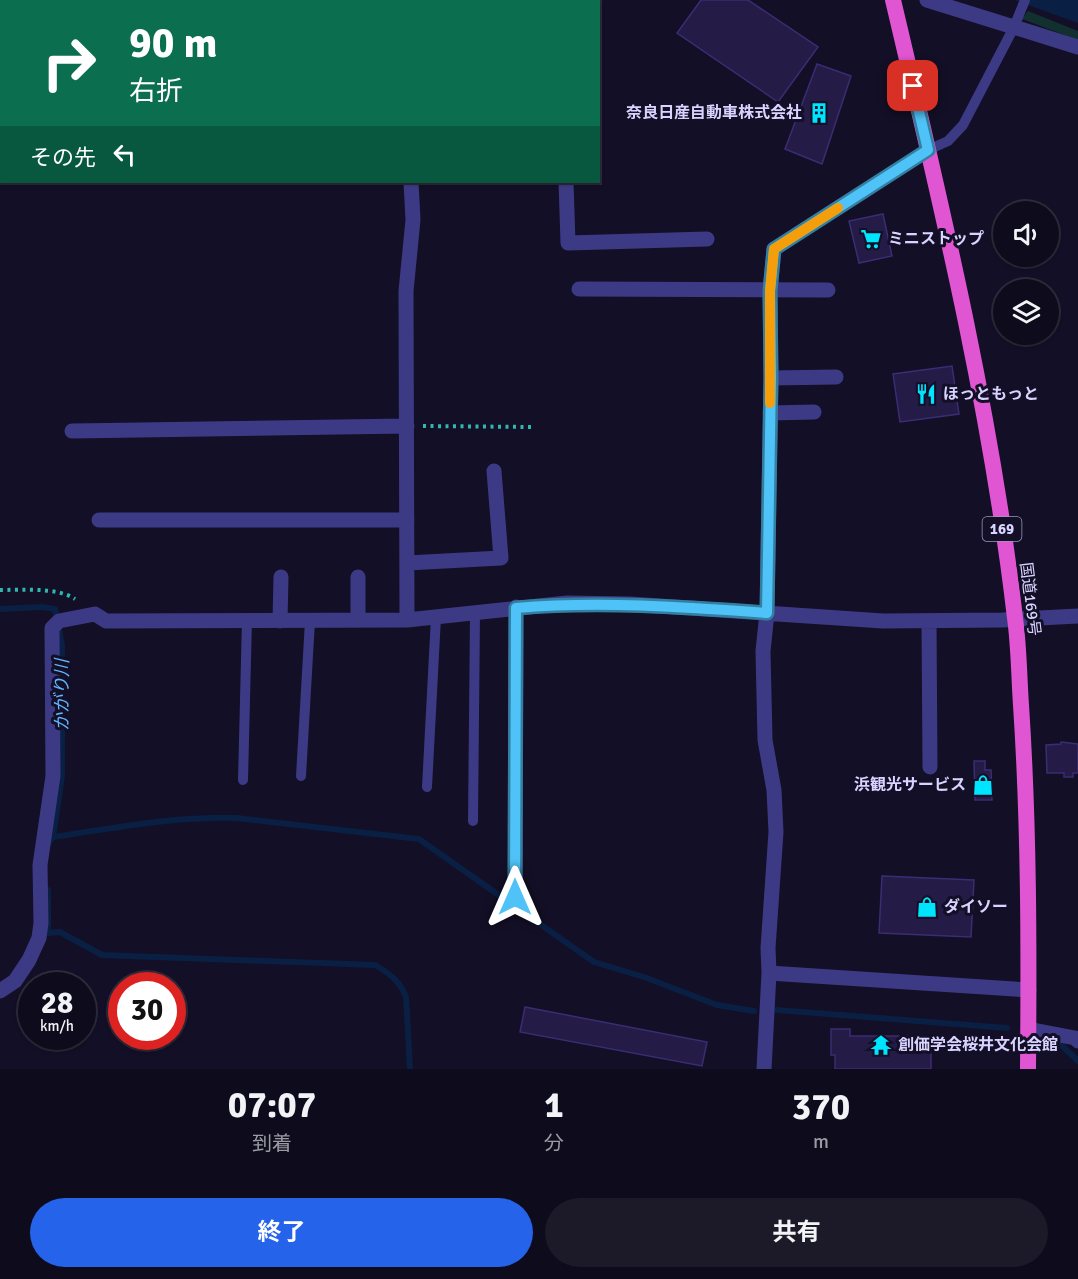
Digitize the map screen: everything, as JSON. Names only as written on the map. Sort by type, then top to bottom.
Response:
[{"type":"highway","name":"国道169号","points":[[892,0],[928,150],[988,429],[1016,620],[1026,780],[1028,1069]]},
{"type":"street","points":[[927,0],[1078,47]]},
{"type":"street","points":[[407,620],[406,291],[413,220],[411,183]]},
{"type":"street","points":[[566,183],[568,243],[707,239]]},
{"type":"street","points":[[764,1069],[769,973],[768,948],[776,832],[774,790],[765,740],[763,651],[767,613],[771,378],[770,291],[774,249]]},
{"type":"street","points":[[579,289],[828,290]]},
{"type":"street","points":[[771,378],[836,377]]},
{"type":"street","points":[[770,413],[814,412]]},
{"type":"street","points":[[72,431],[407,426]]},
{"type":"street","points":[[407,563],[501,558],[494,471]]},
{"type":"street","points":[[99,520],[407,520]]},
{"type":"street","points":[[280,621],[281,577]]},
{"type":"street","points":[[358,577],[358,620]]},
{"type":"street","points":[[0,991],[15,981],[29,960],[39,938],[40,865],[54,776],[52,628],[59,621],[95,614],[106,621],[407,620],[567,603],[630,604],[883,621],[1016,620],[1078,616]]},
{"type":"street","points":[[515,897],[516,608]]},
{"type":"street","points":[[929,621],[930,767]]},
{"type":"street","points":[[769,973],[1029,990]]},
{"type":"street","points":[[1028,1029],[1075,1038],[1078,1041]]},
{"type":"lane","points":[[774,249],[928,150],[948,141],[963,124],[1014,27],[1024,1]]},
{"type":"lane","points":[[473,821],[476,613]]},
{"type":"lane","points":[[427,787],[436,617]]},
{"type":"lane","points":[[243,780],[247,620]]},
{"type":"lane","points":[[301,776],[310,621]]},
{"type":"path","points":[[407,426],[532,428]]},
{"type":"path","points":[[0,590],[66,593],[97,615]]},
{"type":"green space","points":[[1028,11],[1078,31],[1078,40],[1022,19]]},
{"type":"water","points":[[1014,0],[1078,0],[1078,23]]},
{"type":"building","points":[[701,0],[748,0],[818,47],[778,102],[677,33]]},
{"type":"building","name":"奈良日産自動車株式会社","points":[[817,64],[851,76],[822,164],[785,149]]},
{"type":"building","name":"ミニストップ","points":[[883,214],[892,256],[859,263],[849,221]]},
{"type":"building","name":"ほっともっと","points":[[952,366],[959,414],[900,422],[893,374]]},
{"type":"building","points":[[1061,742],[1078,744],[1078,773],[1073,773],[1073,777],[1064,777],[1064,773],[1047,773],[1046,745],[1061,744]]},
{"type":"building","name":"浜観光サービス","points":[[974,761],[985,761],[985,770],[991,770],[992,800],[975,800]]},
{"type":"building","name":"ダイソー","points":[[882,876],[974,880],[971,937],[879,933]]},
{"type":"building","points":[[525,1007],[707,1042],[702,1066],[520,1032]]},
{"type":"building","name":"創価学会桜井文化会館","points":[[831,1029],[850,1029],[850,1036],[931,1036],[931,1069],[835,1069],[835,1055],[831,1055]]},
{"type":"waterway","name":"かがり川","points":[[0,609],[42,607],[55,609],[62,645],[62,776],[53,837],[48,844]]},
{"type":"waterway","points":[[53,837],[145,823],[237,818],[419,839],[594,962],[644,977],[717,1005],[754,1011]]},
{"type":"waterway","points":[[48,890],[48,933],[60,932],[102,955],[375,965],[394,978],[406,997],[410,1069]]},
{"type":"waterway","points":[[777,1010],[1007,1028]]},
{"type":"waterway","points":[[1056,1040],[1078,1061]]},
{"type":"slow traffic","points":[[770,403],[770,291],[774,249],[838,208]]},
{"type":"place","name":"奈良日産自動車株式会社","points":[[819,113]]},
{"type":"place","name":"ミニストップ","points":[[871,239]]},
{"type":"place","name":"ほっともっと","points":[[926,394]]},
{"type":"place","name":"浜観光サービス","points":[[983,785]]},
{"type":"place","name":"ダイソー","points":[[927,907]]},
{"type":"place","name":"創価学会桜井文化会館","points":[[881,1045]]},
{"type":"route","points":[[515,897],[516,608],[567,603],[630,604],[767,613],[771,378],[770,291],[774,249],[928,150],[913,86]]}]
